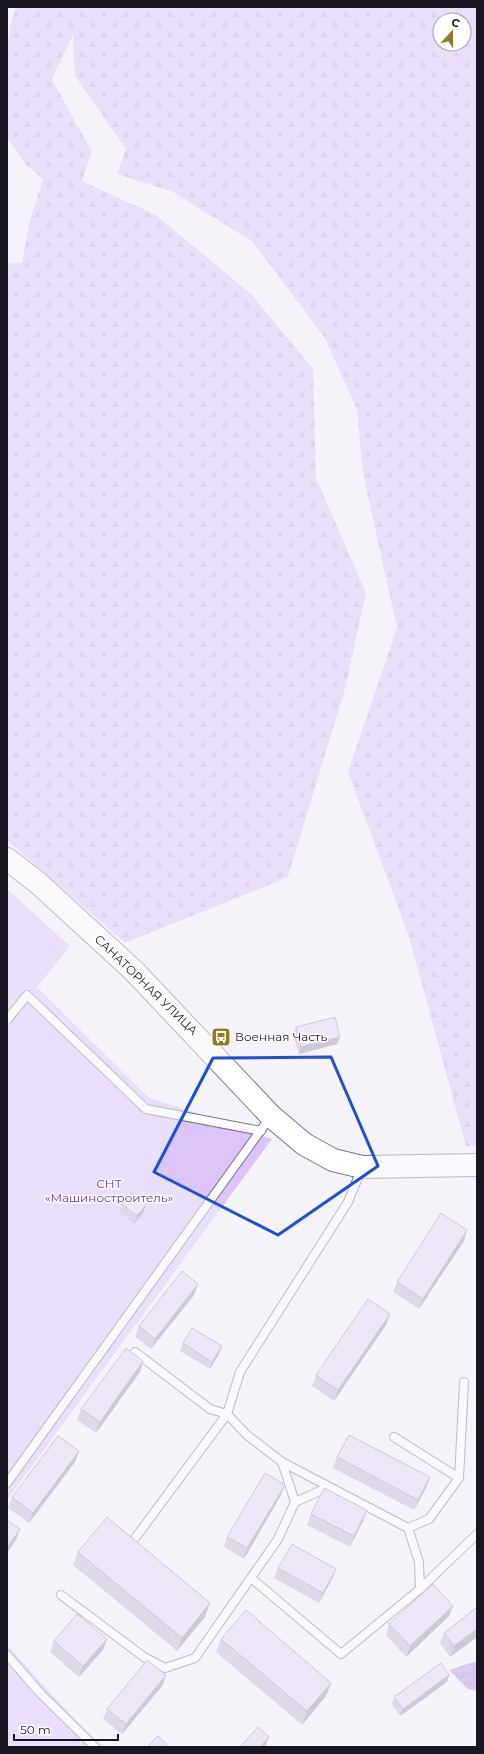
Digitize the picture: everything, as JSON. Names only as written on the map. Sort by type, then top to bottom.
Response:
[{"type":"street","name":"САНАТОРНАЯ УЛИЦА","points":[[7,859],[37,882],[134,971],[266,1123],[288,1132],[319,1154],[348,1165],[362,1167],[477,1164]]},
{"type":"lane","points":[[7,1020],[28,995],[146,1109],[266,1123],[7,1483]]},
{"type":"lane","points":[[136,1537],[227,1414],[240,1372],[348,1202],[362,1167]]},
{"type":"lane","points":[[135,1352],[210,1409],[227,1414],[247,1435],[282,1462],[408,1528],[419,1562],[420,1589]]},
{"type":"lane","points":[[408,1528],[429,1519],[459,1478],[464,1382]]},
{"type":"lane","points":[[394,1437],[459,1478]]},
{"type":"lane","points":[[282,1462],[295,1502]]},
{"type":"lane","points":[[61,1595],[144,1657],[165,1668],[195,1658],[278,1539],[295,1502],[329,1487]]},
{"type":"lane","points":[[251,1578],[341,1654],[420,1589],[477,1534]]},
{"type":"lane","points":[[7,1655],[41,1694],[94,1747]]},
{"type":"highlighted area","points":[[331,1057],[378,1166],[278,1235],[154,1172],[213,1058]]},
{"type":"green space","points":[[16,7],[477,7],[477,1146],[466,1146],[409,937],[348,772],[397,628],[363,473],[357,410],[325,338],[253,242],[173,192],[117,174],[126,149],[75,76],[73,35],[52,79],[92,152],[82,181],[156,215],[252,295],[313,369],[316,478],[366,593],[345,689],[288,877],[125,943],[7,840],[7,264],[22,262],[30,220],[43,179],[26,165],[7,137],[7,49],[11,22]]},
{"type":"green space","name":"СНТ «Машиностроитель»","points":[[7,889],[70,946],[37,987],[148,1097],[272,1139],[7,1500]]},
{"type":"green space","points":[[7,1645],[80,1725],[104,1747],[7,1747]]},
{"type":"water","points":[[477,1661],[477,1691],[468,1689],[449,1670]]},
{"type":"building","points":[[335,1017],[340,1037],[301,1047],[296,1027]]},
{"type":"building","points":[[131,1193],[146,1205],[137,1216],[122,1204]]},
{"type":"building","points":[[441,1213],[467,1230],[423,1299],[397,1282]]},
{"type":"building","points":[[182,1271],[198,1284],[155,1339],[139,1326]]},
{"type":"building","points":[[368,1299],[390,1314],[338,1390],[316,1375]]},
{"type":"building","points":[[192,1328],[222,1346],[212,1362],[183,1343]]},
{"type":"building","points":[[126,1348],[143,1361],[100,1422],[81,1409]]},
{"type":"building","points":[[349,1435],[430,1477],[418,1500],[337,1457]]},
{"type":"building","points":[[58,1436],[79,1451],[33,1513],[12,1497]]},
{"type":"building","points":[[265,1473],[285,1485],[247,1548],[227,1537]]},
{"type":"building","points":[[324,1488],[367,1510],[354,1536],[311,1514]]},
{"type":"building","points":[[107,1517],[210,1603],[182,1638],[78,1552]]},
{"type":"building","points":[[7,1520],[20,1529],[7,1548]]},
{"type":"building","points":[[292,1544],[336,1569],[323,1593],[278,1568]]},
{"type":"building","points":[[433,1584],[453,1606],[410,1646],[389,1624]]},
{"type":"building","points":[[477,1607],[477,1629],[454,1646],[444,1633]]},
{"type":"building","points":[[246,1610],[331,1683],[307,1711],[221,1639]]},
{"type":"building","points":[[77,1614],[107,1639],[83,1666],[54,1641]]},
{"type":"building","points":[[147,1660],[166,1675],[126,1724],[107,1709]]},
{"type":"building","points":[[441,1663],[449,1675],[403,1709],[394,1697]]},
{"type":"building","points":[[258,1727],[269,1737],[260,1747],[240,1747]]},
{"type":"building","points":[[158,1736],[170,1747],[147,1747]]},
{"type":"place","name":"Военная Часть","points":[[221,1037]]}]
